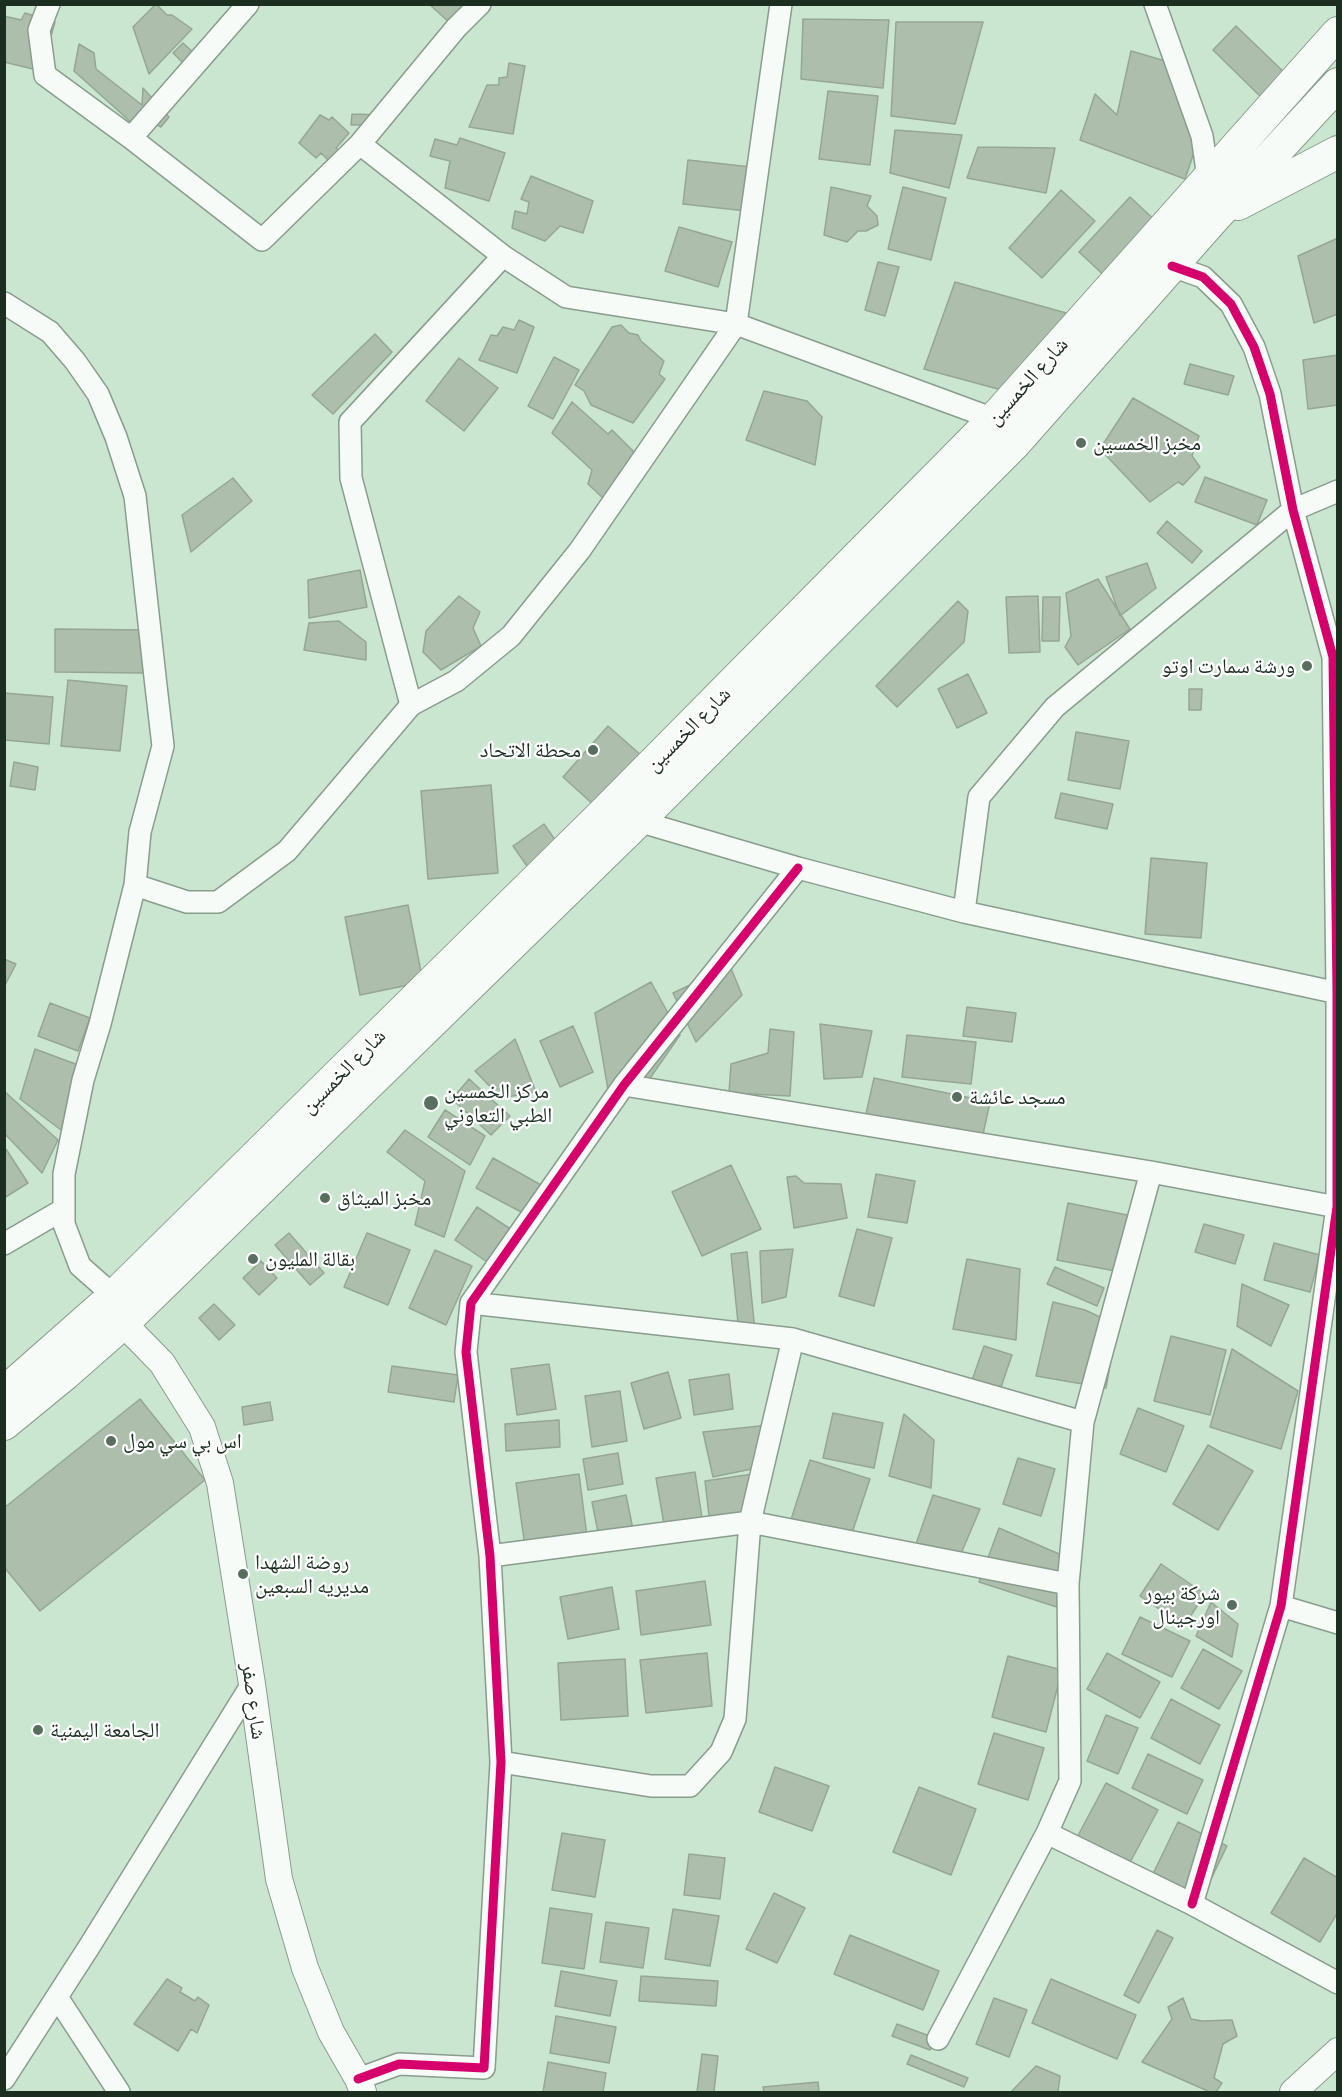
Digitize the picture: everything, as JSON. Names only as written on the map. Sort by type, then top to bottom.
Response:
[{"type":"main road","name":"شارع الخمسين","points":[[4,1393],[119,1310],[638,821],[693,744],[994,419],[1208,178],[1324,54]]},
{"type":"main road","name":"شارع الخمسين","points":[[4,1424],[65,1374],[119,1310],[693,744],[1015,443],[1214,218],[1338,84]]},
{"type":"main road","points":[[1214,218],[1338,152]]},
{"type":"street","points":[[49,4],[39,30],[45,75],[262,240],[360,144],[456,28],[480,4]]},
{"type":"street","points":[[130,138],[248,4]]},
{"type":"street","points":[[135,885],[187,902],[218,902],[287,851],[411,705],[456,681],[511,636],[580,550],[736,324],[782,4]]},
{"type":"street","points":[[1155,4],[1202,136],[1208,178]]},
{"type":"street","points":[[1324,54],[1338,84]]},
{"type":"street","points":[[360,144],[503,256],[566,297],[736,324],[994,419]]},
{"type":"street","points":[[411,705],[351,478],[350,422],[503,256]]},
{"type":"street","points":[[1172,266],[1203,277],[1231,304],[1254,347],[1269,394],[1293,510],[1335,656],[1337,1207],[1281,1606],[1192,1904]]},
{"type":"street","points":[[4,303],[50,332],[75,361],[98,394],[116,437],[135,496],[163,746],[140,832],[135,885],[100,1024],[83,1080],[64,1174],[64,1224],[80,1266],[119,1310]]},
{"type":"street","points":[[964,912],[979,797],[1055,706],[1293,510],[1338,491]]},
{"type":"street","points":[[638,821],[798,868],[964,912],[1337,993]]},
{"type":"street","points":[[360,2086],[399,2064],[484,2068],[501,1762],[490,1556],[466,1352],[471,1303],[624,1085],[798,868]]},
{"type":"street","points":[[624,1085],[1151,1172],[1337,1207]]},
{"type":"street","points":[[938,2039],[1047,1833],[1070,1781],[1068,1584],[1083,1422],[1151,1172]]},
{"type":"street","points":[[4,1244],[64,1209]]},
{"type":"street","points":[[471,1303],[793,1339],[1083,1422]]},
{"type":"street","name":"شارع صفر","points":[[119,1310],[162,1364],[202,1426],[220,1484],[252,1684],[279,1879],[305,1968],[331,2032],[360,2086]]},
{"type":"street","points":[[501,1762],[651,1786],[690,1786],[722,1752],[735,1719],[750,1522],[793,1339]]},
{"type":"street","points":[[490,1556],[750,1522],[1068,1584]]},
{"type":"street","points":[[1281,1606],[1338,1623]]},
{"type":"street","points":[[4,2079],[252,1684]]},
{"type":"street","points":[[1047,1833],[1192,1904],[1338,1983]]},
{"type":"street","points":[[57,1997],[119,2092]]},
{"type":"street","points":[[1293,2092],[1338,2051]]},
{"type":"building","points":[[156,4],[167,15],[172,15],[192,29],[149,74],[133,27]]},
{"type":"building","points":[[429,4],[488,4],[462,34]]},
{"type":"building","points":[[25,13],[55,22],[41,71],[4,62],[4,16],[21,20]]},
{"type":"building","points":[[803,19],[889,20],[883,88],[801,79]]},
{"type":"building","points":[[896,22],[983,22],[955,124],[891,116]]},
{"type":"building","points":[[1236,26],[1289,77],[1265,101],[1213,50]]},
{"type":"building","points":[[183,43],[196,55],[185,65],[173,53]]},
{"type":"building","points":[[79,44],[94,53],[96,69],[142,105],[143,88],[169,117],[161,127],[156,124],[143,133],[74,71]]},
{"type":"building","points":[[1131,51],[1169,62],[1198,141],[1185,179],[1080,140],[1095,94],[1117,115]]},
{"type":"building","points":[[509,63],[525,66],[513,134],[469,127],[487,85],[499,85],[499,78],[507,77]]},
{"type":"building","points":[[828,91],[878,96],[870,165],[819,159]]},
{"type":"building","points":[[352,114],[383,115],[380,125],[351,125]]},
{"type":"building","points":[[320,115],[329,120],[332,117],[349,133],[336,148],[341,152],[332,164],[321,153],[316,158],[299,143]]},
{"type":"building","points":[[895,130],[962,135],[949,188],[890,173]]},
{"type":"building","points":[[460,138],[505,153],[489,201],[445,188],[450,161],[430,156],[435,139],[457,145]]},
{"type":"building","points":[[978,147],[1055,148],[1046,193],[967,178]]},
{"type":"building","points":[[688,160],[751,167],[746,211],[683,204]]},
{"type":"building","points":[[531,176],[593,201],[583,233],[560,226],[545,241],[512,228],[515,211],[527,214],[529,202],[521,199]]},
{"type":"building","points":[[831,187],[871,196],[867,206],[877,216],[878,225],[866,231],[858,231],[847,242],[824,235]]},
{"type":"building","points":[[903,187],[946,198],[931,260],[888,249]]},
{"type":"building","points":[[1061,190],[1095,221],[1042,278],[1009,248]]},
{"type":"building","points":[[1130,197],[1161,226],[1110,281],[1079,252]]},
{"type":"building","points":[[679,227],[732,242],[718,287],[665,271]]},
{"type":"building","points":[[1338,238],[1338,314],[1314,323],[1298,256]]},
{"type":"building","points":[[878,262],[899,267],[885,316],[865,310]]},
{"type":"building","points":[[955,282],[1077,316],[1009,392],[924,369]]},
{"type":"building","points":[[519,320],[534,327],[517,373],[479,360],[491,335],[497,336],[503,327],[514,330]]},
{"type":"building","points":[[621,325],[629,333],[638,335],[641,341],[664,361],[659,374],[665,379],[633,423],[591,405],[584,391],[575,385],[612,327]]},
{"type":"building","points":[[375,334],[392,352],[333,414],[312,395]]},
{"type":"building","points":[[1338,355],[1338,405],[1308,409],[1303,360]]},
{"type":"building","points":[[554,357],[579,370],[553,419],[528,406]]},
{"type":"building","points":[[459,358],[498,388],[464,431],[426,401]]},
{"type":"building","points":[[1190,364],[1234,376],[1228,395],[1184,384]]},
{"type":"building","points":[[764,391],[807,401],[822,417],[815,465],[746,440]]},
{"type":"building","points":[[1133,398],[1199,436],[1192,456],[1200,467],[1183,485],[1178,482],[1150,502],[1100,449]]},
{"type":"building","points":[[572,402],[608,434],[612,430],[634,452],[604,499],[588,484],[592,470],[552,433]]},
{"type":"building","points":[[1205,477],[1267,500],[1257,525],[1195,502]]},
{"type":"building","points":[[233,478],[252,501],[191,552],[182,515]]},
{"type":"building","points":[[1167,521],[1202,551],[1192,563],[1157,533]]},
{"type":"building","points":[[1147,563],[1156,588],[1120,616],[1106,577]]},
{"type":"building","points":[[360,570],[367,607],[309,618],[308,580]]},
{"type":"building","points":[[1098,579],[1130,629],[1078,665],[1065,647],[1071,636],[1066,593]]},
{"type":"building","points":[[459,596],[480,612],[473,628],[481,646],[441,670],[423,652],[426,631]]},
{"type":"building","points":[[1038,596],[1040,652],[1009,653],[1006,597]]},
{"type":"building","points":[[1043,597],[1060,597],[1059,641],[1042,641]]},
{"type":"building","points":[[958,601],[968,611],[964,642],[897,707],[876,686]]},
{"type":"building","points":[[339,621],[366,642],[366,660],[304,650],[309,623]]},
{"type":"building","points":[[55,629],[145,630],[144,673],[55,672]]},
{"type":"building","points":[[968,674],[987,713],[957,728],[938,689]]},
{"type":"building","points":[[68,680],[127,686],[120,751],[61,746]]},
{"type":"building","points":[[1189,689],[1202,689],[1201,710],[1189,710]]},
{"type":"building","points":[[4,693],[53,697],[49,744],[4,740]]},
{"type":"building","points":[[608,726],[642,756],[596,807],[563,777]]},
{"type":"building","points":[[1076,732],[1129,741],[1120,789],[1068,780]]},
{"type":"building","points":[[14,762],[38,767],[35,790],[10,786]]},
{"type":"building","points":[[491,785],[498,873],[428,879],[421,791]]},
{"type":"building","points":[[1061,793],[1113,804],[1107,829],[1055,818]]},
{"type":"building","points":[[544,824],[567,857],[536,879],[513,846]]},
{"type":"building","points":[[1151,858],[1207,863],[1201,938],[1145,934]]},
{"type":"building","points":[[408,905],[423,982],[360,995],[345,917]]},
{"type":"building","points":[[4,959],[16,964],[4,987]]},
{"type":"building","points":[[730,966],[742,995],[696,1042],[673,993]]},
{"type":"building","points":[[651,982],[680,1035],[639,1094],[608,1090],[595,1013]]},
{"type":"building","points":[[50,1003],[90,1018],[78,1051],[38,1036]]},
{"type":"building","points":[[967,1007],[1016,1013],[1012,1042],[963,1036]]},
{"type":"building","points":[[820,1024],[872,1031],[862,1077],[824,1079]]},
{"type":"building","points":[[573,1026],[593,1072],[560,1087],[540,1041]]},
{"type":"building","points":[[770,1029],[794,1032],[790,1096],[729,1093],[731,1064],[768,1053]]},
{"type":"building","points":[[907,1035],[976,1042],[971,1084],[902,1077]]},
{"type":"building","points":[[515,1039],[536,1092],[501,1098],[475,1071]]},
{"type":"building","points":[[35,1049],[89,1069],[65,1133],[20,1099]]},
{"type":"building","points":[[874,1078],[990,1102],[980,1148],[864,1123]]},
{"type":"building","points":[[469,1079],[510,1116],[491,1135],[452,1099]]},
{"type":"building","points":[[4,1091],[58,1140],[42,1173],[4,1133]]},
{"type":"building","points":[[445,1110],[485,1136],[470,1165],[428,1137]]},
{"type":"building","points":[[405,1130],[465,1171],[444,1237],[415,1225],[425,1181],[387,1152]]},
{"type":"building","points":[[6,1149],[28,1183],[4,1198],[4,1150]]},
{"type":"building","points":[[493,1158],[541,1185],[525,1214],[476,1188]]},
{"type":"building","points":[[731,1165],[761,1229],[702,1256],[672,1192]]},
{"type":"building","points":[[876,1174],[915,1181],[907,1223],[868,1217]]},
{"type":"building","points":[[796,1176],[804,1183],[841,1184],[847,1218],[794,1228],[787,1177]]},
{"type":"building","points":[[1068,1203],[1132,1216],[1121,1272],[1057,1260]]},
{"type":"building","points":[[477,1207],[515,1232],[493,1266],[455,1240]]},
{"type":"building","points":[[1204,1224],[1244,1235],[1235,1264],[1195,1252]]},
{"type":"building","points":[[857,1229],[892,1238],[874,1306],[839,1296]]},
{"type":"building","points":[[289,1233],[324,1273],[310,1285],[275,1245]]},
{"type":"building","points":[[367,1233],[410,1250],[388,1305],[344,1287]]},
{"type":"building","points":[[1274,1243],[1320,1255],[1310,1292],[1264,1280]]},
{"type":"building","points":[[793,1249],[786,1297],[762,1303],[760,1251]]},
{"type":"building","points":[[435,1250],[472,1266],[446,1325],[409,1308]]},
{"type":"building","points":[[747,1252],[755,1331],[739,1333],[731,1254]]},
{"type":"building","points":[[967,1259],[1020,1269],[1016,1340],[953,1329]]},
{"type":"building","points":[[261,1261],[277,1278],[259,1295],[243,1278]]},
{"type":"building","points":[[1055,1267],[1104,1288],[1097,1306],[1047,1284]]},
{"type":"building","points":[[1242,1284],[1289,1305],[1271,1346],[1237,1326]]},
{"type":"building","points":[[1053,1302],[1085,1310],[1117,1325],[1106,1388],[1036,1376]]},
{"type":"building","points":[[214,1304],[235,1325],[219,1340],[199,1318]]},
{"type":"building","points":[[1171,1336],[1226,1350],[1210,1415],[1154,1401]]},
{"type":"building","points":[[984,1346],[1012,1355],[998,1396],[970,1386]]},
{"type":"building","points":[[1232,1349],[1298,1391],[1281,1449],[1210,1427]]},
{"type":"building","points":[[549,1364],[556,1409],[517,1415],[511,1369]]},
{"type":"building","points":[[392,1366],[458,1375],[454,1402],[388,1392]]},
{"type":"building","points":[[668,1372],[681,1418],[644,1429],[631,1383]]},
{"type":"building","points":[[729,1374],[733,1409],[694,1415],[689,1380]]},
{"type":"building","points":[[620,1391],[627,1441],[592,1447],[585,1396]]},
{"type":"building","points":[[140,1399],[205,1480],[40,1611],[4,1567],[4,1508]]},
{"type":"building","points":[[270,1402],[273,1420],[244,1425],[242,1407]]},
{"type":"building","points":[[1138,1408],[1184,1426],[1166,1472],[1120,1454]]},
{"type":"building","points":[[833,1413],[883,1423],[874,1468],[823,1458]]},
{"type":"building","points":[[904,1414],[934,1440],[931,1488],[889,1476]]},
{"type":"building","points":[[559,1420],[560,1447],[506,1451],[505,1424]]},
{"type":"building","points":[[769,1425],[766,1466],[713,1477],[703,1432]]},
{"type":"building","points":[[1208,1445],[1253,1471],[1218,1530],[1173,1504]]},
{"type":"building","points":[[618,1453],[623,1484],[588,1490],[583,1459]]},
{"type":"building","points":[[1018,1458],[1055,1469],[1041,1516],[1003,1504]]},
{"type":"building","points":[[810,1460],[870,1479],[848,1545],[789,1526]]},
{"type":"building","points":[[695,1472],[703,1524],[665,1530],[656,1478]]},
{"type":"building","points":[[579,1474],[589,1552],[527,1561],[516,1483]]},
{"type":"building","points":[[753,1474],[747,1518],[710,1524],[705,1481]]},
{"type":"building","points":[[626,1495],[636,1544],[602,1552],[592,1502]]},
{"type":"building","points":[[933,1495],[980,1509],[960,1556],[916,1544]]},
{"type":"building","points":[[999,1528],[1080,1563],[1060,1608],[979,1582]]},
{"type":"building","points":[[1161,1564],[1205,1594],[1184,1626],[1140,1596]]},
{"type":"building","points":[[705,1581],[711,1625],[641,1635],[636,1591]]},
{"type":"building","points":[[612,1587],[619,1629],[568,1639],[560,1597]]},
{"type":"building","points":[[1211,1602],[1238,1624],[1232,1657],[1196,1636]]},
{"type":"building","points":[[1140,1617],[1190,1641],[1172,1677],[1122,1654]]},
{"type":"building","points":[[1203,1649],[1242,1671],[1219,1709],[1181,1688]]},
{"type":"building","points":[[707,1653],[712,1706],[646,1713],[640,1660]]},
{"type":"building","points":[[1107,1653],[1160,1682],[1140,1718],[1087,1689]]},
{"type":"building","points":[[1008,1656],[1062,1670],[1046,1732],[992,1717]]},
{"type":"building","points":[[625,1659],[628,1716],[561,1720],[558,1663]]},
{"type":"building","points":[[1171,1699],[1220,1725],[1200,1764],[1151,1738]]},
{"type":"building","points":[[1106,1715],[1138,1728],[1118,1774],[1087,1761]]},
{"type":"building","points":[[994,1733],[1044,1748],[1028,1800],[978,1784]]},
{"type":"building","points":[[1148,1754],[1203,1780],[1187,1814],[1132,1788]]},
{"type":"building","points":[[775,1767],[829,1786],[812,1831],[759,1812]]},
{"type":"building","points":[[1106,1783],[1158,1810],[1126,1870],[1074,1843]]},
{"type":"building","points":[[919,1787],[976,1809],[951,1875],[893,1852]]},
{"type":"building","points":[[1178,1822],[1227,1846],[1199,1904],[1150,1880]]},
{"type":"building","points":[[562,1833],[605,1840],[595,1897],[552,1890]]},
{"type":"building","points":[[689,1854],[725,1858],[720,1899],[684,1895]]},
{"type":"building","points":[[1304,1858],[1338,1878],[1338,1912],[1320,1942],[1271,1913]]},
{"type":"building","points":[[774,1893],[805,1908],[777,1963],[746,1949]]},
{"type":"building","points":[[550,1908],[592,1914],[584,1969],[542,1963]]},
{"type":"building","points":[[673,1909],[719,1916],[710,1966],[665,1959]]},
{"type":"building","points":[[606,1922],[649,1928],[643,1968],[600,1962]]},
{"type":"building","points":[[1157,1930],[1173,1938],[1139,2003],[1124,1995]]},
{"type":"building","points":[[850,1935],[939,1971],[923,2010],[834,1974]]},
{"type":"building","points":[[561,1971],[617,1981],[610,2016],[555,2006]]},
{"type":"building","points":[[641,1976],[718,1981],[716,2006],[639,2001]]},
{"type":"building","points":[[167,1979],[182,1988],[180,1992],[195,2001],[198,1997],[209,2005],[197,2033],[191,2029],[178,2051],[134,2024]]},
{"type":"building","points":[[1051,1979],[1136,2015],[1117,2059],[1032,2023]]},
{"type":"building","points":[[994,1998],[1027,2010],[1009,2057],[976,2044]]},
{"type":"building","points":[[1183,1998],[1191,2019],[1232,2020],[1237,2036],[1223,2044],[1214,2078],[1222,2083],[1216,2092],[1210,2092],[1142,2062],[1172,2019],[1168,2007]]},
{"type":"building","points":[[556,2016],[616,2027],[609,2063],[550,2053]]},
{"type":"building","points":[[897,2024],[935,2038],[930,2050],[892,2036]]},
{"type":"building","points":[[702,2054],[718,2056],[714,2092],[697,2092]]},
{"type":"building","points":[[911,2055],[968,2078],[964,2087],[907,2064]]},
{"type":"building","points":[[548,2062],[606,2073],[603,2092],[543,2092]]},
{"type":"building","points":[[1036,2066],[1060,2076],[1058,2092],[1011,2092]]},
{"type":"building","points":[[818,2082],[819,2092],[764,2092],[763,2087]]},
{"type":"cycle path","points":[[1172,266],[1203,277],[1231,304],[1254,347],[1270,394],[1293,510],[1333,657],[1337,1207],[1281,1606],[1192,1904]]},
{"type":"cycle path","points":[[358,2079],[399,2064],[484,2068],[501,1762],[490,1556],[466,1352],[471,1303],[624,1085],[798,868]]},
{"type":"place","name":"مخبز الخمسين","points":[[1081,443]]},
{"type":"place","name":"ورشة سمارت اوتو","points":[[1307,666]]},
{"type":"place","name":"محطة الاتحاد","points":[[593,750]]},
{"type":"place","name":"مسجد عائشة","points":[[957,1097]]},
{"type":"place","name":"مركز الخمسين الطبي التعاوني","points":[[431,1103]]},
{"type":"place","name":"مخبز الميثاق","points":[[325,1198]]},
{"type":"place","name":"بقالة المليون","points":[[253,1259]]},
{"type":"place","name":"اس بي سي مول","points":[[111,1441]]},
{"type":"place","name":"روضة الشهدا مديريه السبعين","points":[[243,1574]]},
{"type":"place","name":"شركة بيور اورجينال","points":[[1232,1605]]},
{"type":"place","name":"الجامعة اليمنية","points":[[38,1730]]}]
